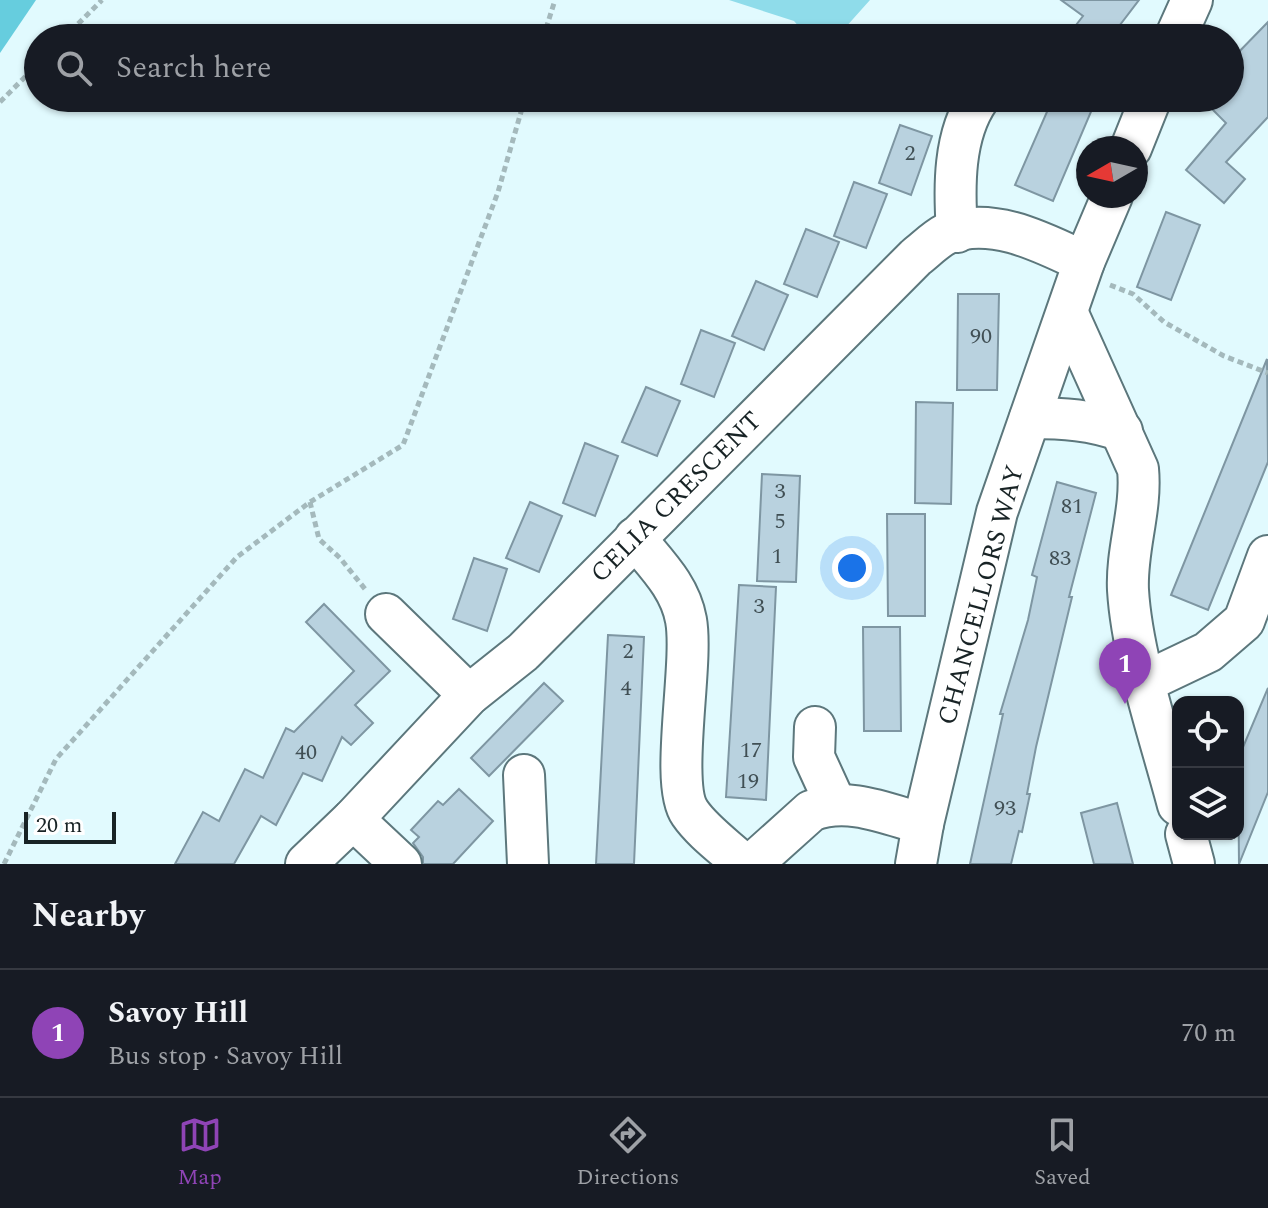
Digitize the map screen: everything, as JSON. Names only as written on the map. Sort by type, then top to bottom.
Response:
[{"type":"street","points":[[1181,24],[1192,0]]},
{"type":"street","points":[[957,232],[955,196],[965,112]]},
{"type":"street","points":[[1136,136],[1145,112]]},
{"type":"street","name":"CHANCELLORS WAY","points":[[916,864],[997,512],[1084,262],[1107,208]]},
{"type":"street","name":"CELIA CRESCENT","points":[[306,864],[353,819],[469,695],[523,652],[916,257],[945,235],[971,228],[1001,230],[1044,243],[1084,262]]},
{"type":"street","points":[[1068,314],[1138,469],[1140,492],[1129,548],[1128,591],[1145,682],[1172,783]]},
{"type":"street","points":[[1030,418],[1089,421],[1122,431]]},
{"type":"street","points":[[635,538],[673,584],[686,617],[689,649],[682,748],[683,792],[688,812],[743,864]]},
{"type":"street","points":[[1145,682],[1208,652],[1244,621],[1268,556]]},
{"type":"street","points":[[386,614],[469,695]]},
{"type":"street","points":[[815,727],[814,757],[836,805]]},
{"type":"street","points":[[524,775],[528,864]]},
{"type":"street","points":[[752,864],[811,811],[836,805],[848,805],[923,824]]},
{"type":"street","points":[[353,819],[401,864]]},
{"type":"street","points":[[1188,840],[1194,864]]},
{"type":"path","points":[[78,24],[102,0]]},
{"type":"path","points":[[547,24],[555,0]]},
{"type":"path","points":[[0,102],[24,78]]},
{"type":"path","points":[[4,864],[56,759],[237,557],[310,502],[403,445],[498,192],[521,112]]},
{"type":"path","points":[[1133,294],[1164,322],[1224,356],[1268,373]]},
{"type":"path","points":[[310,502],[319,539],[340,558],[386,614]]},
{"type":"shaded area","points":[[0,0],[36,0],[0,53]]},
{"type":"shaded area","points":[[729,0],[870,0],[849,24],[797,24]]},
{"type":"building","points":[[1061,0],[1139,0],[1121,24],[1077,24],[1083,16]]},
{"type":"building","points":[[1268,22],[1268,117],[1226,162],[1245,179],[1224,203],[1186,170],[1226,123],[1215,112],[1244,112],[1244,47]]},
{"type":"building","points":[[1047,112],[1091,112],[1081,136],[1076,136],[1076,147],[1053,201],[1015,185]]},
{"type":"building","points":[[900,125],[932,136],[911,195],[879,183]]},
{"type":"building","points":[[854,182],[887,194],[866,248],[834,236]]},
{"type":"building","points":[[1166,212],[1200,225],[1171,300],[1137,287]]},
{"type":"building","points":[[806,229],[839,242],[817,297],[784,284]]},
{"type":"building","points":[[756,281],[788,295],[764,350],[732,336]]},
{"type":"building","points":[[958,294],[999,294],[997,390],[957,390]]},
{"type":"building","points":[[701,330],[735,343],[714,397],[681,384]]},
{"type":"building","points":[[1267,359],[1268,462],[1208,610],[1171,595]]},
{"type":"building","points":[[646,387],[680,401],[657,456],[622,442]]},
{"type":"building","points":[[916,402],[953,403],[951,504],[915,503]]},
{"type":"building","points":[[585,443],[618,456],[595,516],[563,503]]},
{"type":"building","points":[[762,474],[800,476],[796,582],[757,581]]},
{"type":"building","points":[[1057,482],[1096,493],[1036,747],[1022,832],[1019,831],[1011,864],[970,864],[1003,714],[1000,714],[1028,620],[1037,577],[1032,575]]},
{"type":"building","points":[[530,502],[562,516],[539,572],[506,558]]},
{"type":"building","points":[[887,514],[925,514],[925,616],[888,616]]},
{"type":"building","points":[[474,558],[507,569],[487,631],[453,619]]},
{"type":"building","points":[[739,585],[776,587],[766,800],[726,797]]},
{"type":"building","points":[[324,604],[390,671],[355,705],[373,723],[351,745],[342,737],[322,781],[303,773],[276,825],[261,816],[234,864],[175,864],[203,812],[219,821],[245,769],[263,778],[286,728],[294,732],[354,671],[306,622]]},
{"type":"building","points":[[863,627],[900,627],[901,731],[864,731]]},
{"type":"building","points":[[608,635],[644,637],[634,864],[596,864]]},
{"type":"building","points":[[544,683],[563,701],[489,776],[471,758]]},
{"type":"building","points":[[1268,688],[1268,792],[1239,864],[1239,840],[1244,840],[1244,745]]},
{"type":"building","points":[[459,789],[493,821],[453,864],[423,864],[423,857],[413,843],[419,837],[411,830],[438,801],[443,805]]},
{"type":"building","points":[[1117,803],[1133,864],[1094,864],[1081,813]]},
{"type":"place","name":"Savoy Hill","points":[[1125,704]]}]
